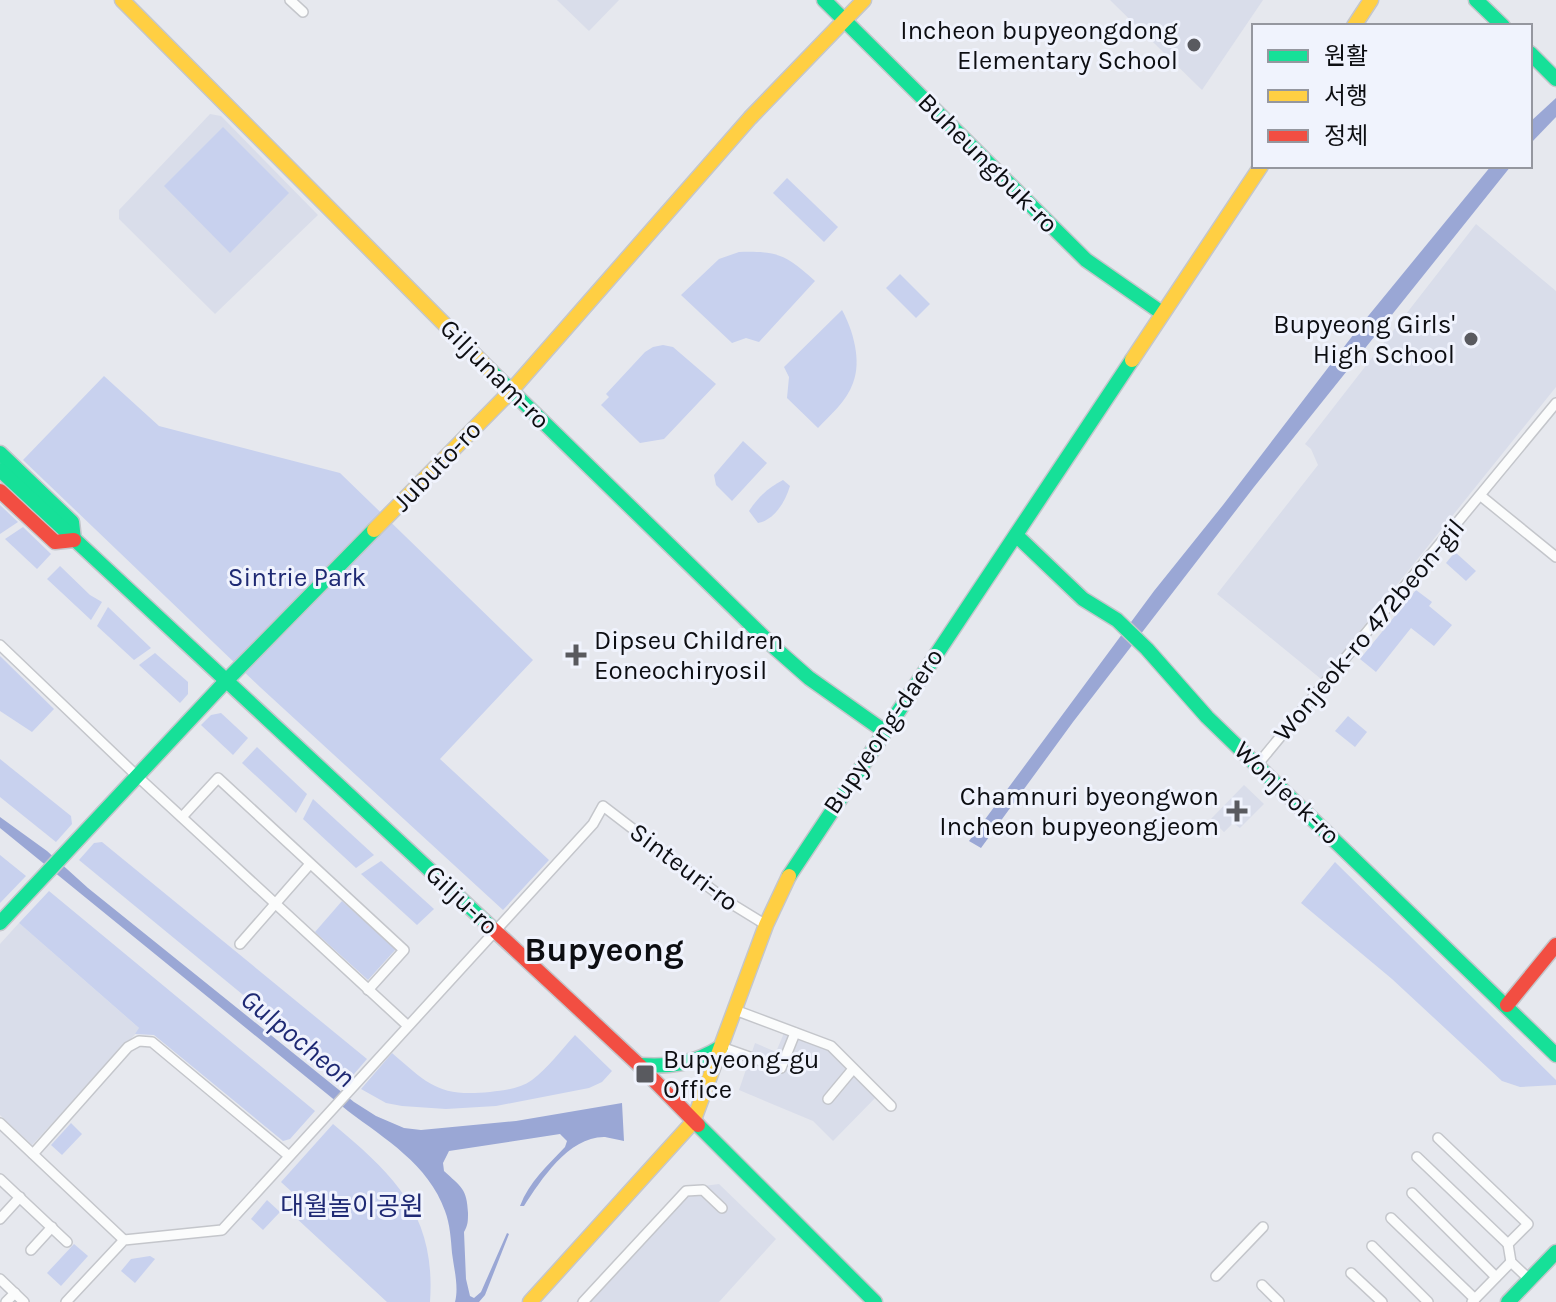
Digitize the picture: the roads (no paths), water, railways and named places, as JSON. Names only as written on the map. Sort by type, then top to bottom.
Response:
[{"type":"main road","name":"Giljunam-ro","points":[[122,0],[511,391],[775,648],[809,678],[884,731]]},
{"type":"main road","name":"Buheungbuk-ro","points":[[824,0],[1086,260],[1162,313]]},
{"type":"main road","name":"Jubuto-ro","points":[[0,923],[225,682],[511,391],[750,118],[864,0]]},
{"type":"main road","points":[[1355,24],[1371,0]]},
{"type":"main road","points":[[1476,0],[1501,24]]},
{"type":"main road","points":[[1532,55],[1551,74]]},
{"type":"main road","name":"Bupyeong-daero","points":[[530,1302],[693,1122],[766,925],[802,853],[1260,168]]},
{"type":"main road","name":"Gilju-ro","points":[[0,453],[72,522],[74,540]]},
{"type":"main road","name":"Gilju-ro","points":[[0,470],[639,1065],[875,1302]]},
{"type":"main road","name":"Gilju-ro","points":[[0,491],[55,542],[74,540]]},
{"type":"main road","name":"Wonjeok-ro","points":[[1016,535],[1083,599],[1117,620],[1207,717],[1556,1055]]},
{"type":"main road","points":[[1507,1005],[1556,945]]},
{"type":"main road","points":[[639,1065],[668,1068],[686,1065],[721,1047]]},
{"type":"main road","points":[[1508,1302],[1556,1252]]},
{"type":"street","points":[[290,0],[303,12]]},
{"type":"street","name":"Wonjeok-ro 472beon-gil","points":[[1257,765],[1556,403]]},
{"type":"street","points":[[1481,496],[1556,557]]},
{"type":"street","points":[[0,645],[408,1026]]},
{"type":"street","points":[[182,817],[218,778],[404,950],[368,990]]},
{"type":"street","name":"Sinteuri-ro","points":[[495,930],[593,824],[603,806],[727,901],[766,925]]},
{"type":"street","points":[[240,944],[310,864]]},
{"type":"street","points":[[66,1302],[124,1240],[222,1230],[495,930]]},
{"type":"street","points":[[735,1010],[831,1046],[891,1106]]},
{"type":"street","points":[[721,1047],[781,1068],[795,1033]]},
{"type":"street","points":[[33,1154],[128,1047],[146,1040],[289,1156]]},
{"type":"street","points":[[828,1099],[853,1069]]},
{"type":"street","points":[[0,1123],[124,1240]]},
{"type":"street","points":[[1438,1138],[1528,1224],[1508,1244]]},
{"type":"street","points":[[1417,1157],[1508,1244],[1511,1262],[1530,1280]]},
{"type":"street","points":[[0,1179],[67,1242]]},
{"type":"street","points":[[583,1302],[686,1191],[703,1190],[722,1208]]},
{"type":"street","points":[[1412,1193],[1496,1277]]},
{"type":"street","points":[[0,1219],[20,1197]]},
{"type":"street","points":[[1391,1218],[1474,1301],[1511,1262]]},
{"type":"street","points":[[31,1250],[52,1227]]},
{"type":"street","points":[[1216,1276],[1263,1227]]},
{"type":"street","points":[[1372,1246],[1428,1302]]},
{"type":"street","points":[[1351,1273],[1382,1302]]},
{"type":"street","points":[[0,1279],[24,1302]]},
{"type":"street","points":[[1262,1285],[1279,1302]]},
{"type":"street","points":[[6,1302],[15,1293]]},
{"type":"place","name":"Incheon bupyeongdong Elementary School","points":[[1194,45]]},
{"type":"place","name":"Bupyeong Girls' High School","points":[[1471,339]]},
{"type":"place","name":"Dipseu Children Eoneochiryosil","points":[[576,655]]},
{"type":"place","name":"Chamnuri byeongwon Incheon bupyeongjeom","points":[[1237,811]]},
{"type":"place","name":"Bupyeong-gu Office","points":[[645,1074]]},
{"type":"district","name":"Bupyeong","points":[[604,950]]},
{"type":"park label","name":"Sintrie Park","points":[[297,577]]},
{"type":"park label","name":"대월놀이공원","points":[[352,1206]]},
{"type":"water label","name":"Gulpocheon","points":[[298,1038]]}]
